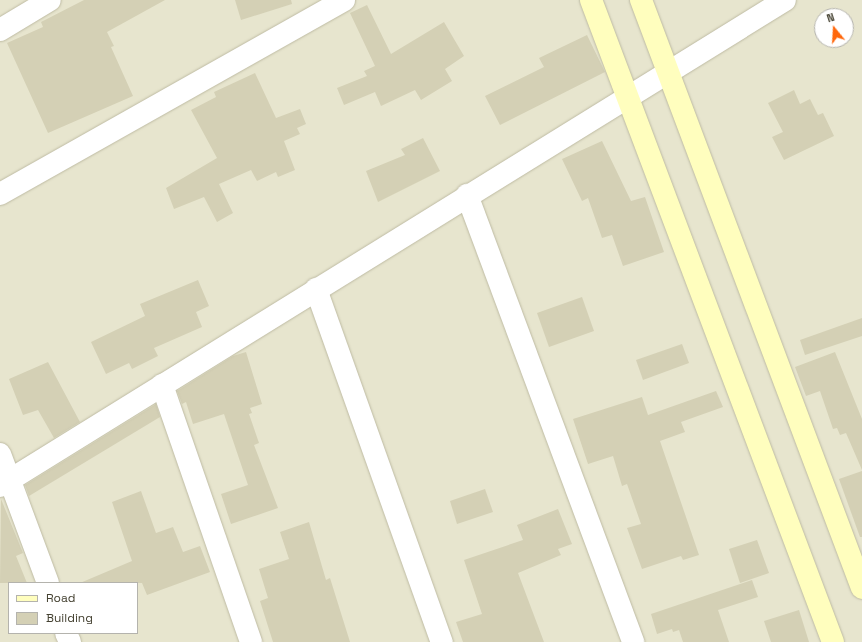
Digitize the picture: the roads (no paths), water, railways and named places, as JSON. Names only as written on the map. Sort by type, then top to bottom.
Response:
[{"type":"main road","points":[[591,0],[832,642]]},
{"type":"main road","points":[[641,0],[862,588]]},
{"type":"street","points":[[0,30],[50,0]]},
{"type":"street","points":[[0,194],[344,0]]},
{"type":"street","points":[[5,483],[627,96],[785,0]]},
{"type":"street","points":[[468,195],[633,642]]},
{"type":"street","points":[[316,289],[442,642]]},
{"type":"street","points":[[162,385],[251,642]]},
{"type":"street","points":[[0,454],[5,483],[48,582]]}]
